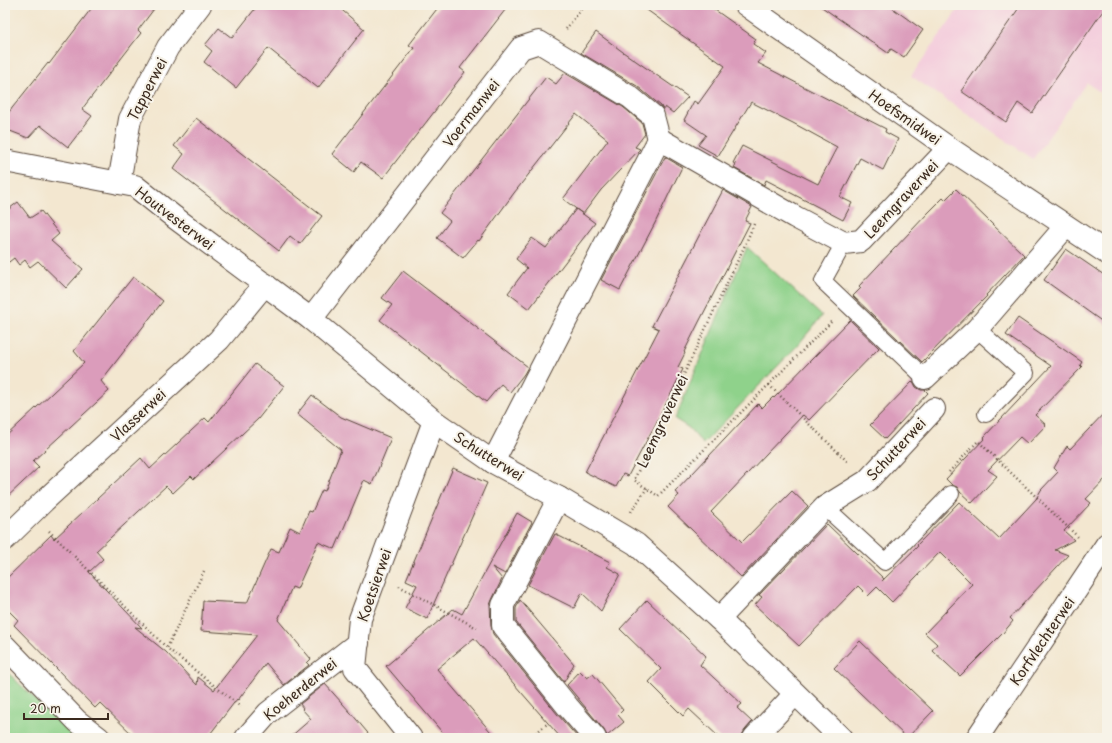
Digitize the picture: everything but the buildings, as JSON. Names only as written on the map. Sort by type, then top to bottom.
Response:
[{"type":"street","name":"Tapperwei","points":[[119,183],[130,119],[168,48],[200,5]]},
{"type":"street","name":"Hoefsmidwei","points":[[746,5],[949,148],[1107,253]]},
{"type":"street","name":"Voermanwei","points":[[311,319],[521,48],[539,42],[630,98],[653,116],[659,139]]},
{"type":"street","name":"Leemgraverwei","points":[[659,139],[764,200],[844,243],[861,241],[949,148]]},
{"type":"street","points":[[493,462],[659,139]]},
{"type":"street","name":"Houtvesterwei","points":[[5,161],[135,186],[174,218],[265,284]]},
{"type":"street","points":[[925,378],[977,329],[1066,226]]},
{"type":"street","name":"Schutterwei","points":[[265,284],[311,319],[434,421],[493,462],[559,498],[636,544],[719,619],[794,694],[841,738]]},
{"type":"street","name":"Vlasserwei","points":[[5,539],[31,513],[219,340],[265,284]]},
{"type":"street","name":"Schutterwei","points":[[719,619],[825,507],[867,481],[934,409]]},
{"type":"street","name":"Koetsierwei","points":[[411,738],[355,668],[360,618],[434,421]]},
{"type":"street","points":[[559,498],[504,605],[503,626],[595,738]]},
{"type":"street","name":"Korfvlechterwei","points":[[977,738],[1103,550]]},
{"type":"street","name":"Koeherderwei","points":[[253,730],[268,713],[358,643]]},
{"type":"street","points":[[5,646],[77,721],[99,738]]},
{"type":"street","points":[[754,738],[794,694]]},
{"type":"lane","points":[[844,243],[823,281],[925,378]]},
{"type":"lane","points":[[977,329],[1026,373],[986,414]]},
{"type":"lane","points":[[825,507],[885,562],[951,494]]},
{"type":"path","name":"Leemgraverwei","points":[[764,200],[745,245],[634,480],[658,496],[848,305]]},
{"type":"path","points":[[769,385],[867,481]]},
{"type":"path","points":[[951,494],[942,479],[978,441],[1103,550]]},
{"type":"path","points":[[31,513],[167,648],[253,730]]},
{"type":"path","points":[[167,648],[204,571]]},
{"type":"path","points":[[377,574],[483,631],[503,626]]},
{"type":"shaded area","points":[[961,5],[1107,5],[1107,97],[1087,83],[1033,159],[911,76]]},
{"type":"green space","points":[[747,247],[822,316],[797,346],[703,444],[689,428],[675,419]]},
{"type":"green space","points":[[5,670],[68,730],[82,738],[5,738]]}]
